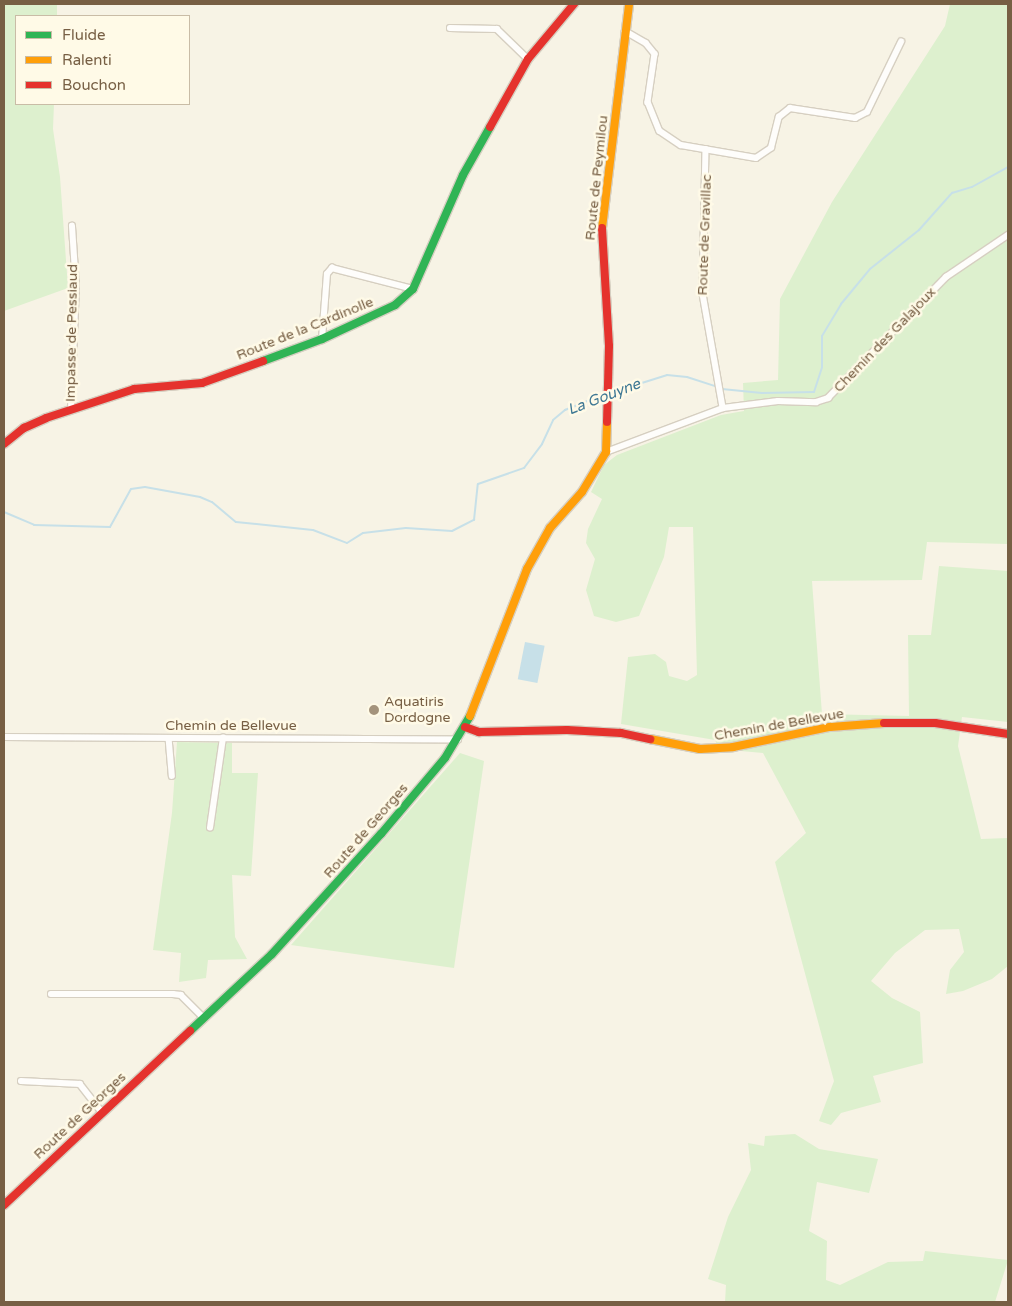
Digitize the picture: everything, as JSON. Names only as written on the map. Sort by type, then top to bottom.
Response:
[{"type":"street","name":"Route de la Cardinolle","points":[[4,444],[31,424],[71,409],[134,389],[202,383],[322,339],[395,305],[413,288],[463,175],[528,59],[574,4]]},
{"type":"street","name":"Route de Peymilou","points":[[609,386],[602,220],[629,4]]},
{"type":"street","points":[[450,28],[494,28],[506,35],[528,59]]},
{"type":"street","points":[[626,31],[646,43],[655,54],[648,102],[660,131],[681,146],[754,158],[762,156],[775,142],[779,117],[790,108],[861,117],[878,93],[901,42]]},
{"type":"street","name":"Route de Gravillac","points":[[706,149],[703,294],[723,408]]},
{"type":"street","name":"Impasse de Pessiaud","points":[[71,409],[76,287],[72,226]]},
{"type":"street","name":"Chemin des Galajoux","points":[[606,452],[723,408],[778,401],[816,402],[828,398],[946,277],[1008,234]]},
{"type":"street","points":[[322,339],[327,274],[332,268],[413,288]]},
{"type":"street","name":"Route de Georges","points":[[4,1205],[203,1018],[312,912],[458,739],[488,676],[527,569],[550,528],[582,492],[606,452],[609,386]]},
{"type":"street","name":"Chemin de Bellevue","points":[[465,727],[479,732],[567,730],[621,733],[700,749],[743,746],[830,726],[882,723],[935,723],[1008,734]]},
{"type":"street","name":"Chemin de Bellevue","points":[[4,736],[458,739]]},
{"type":"street","points":[[169,738],[172,776]]},
{"type":"street","points":[[210,828],[223,738]]},
{"type":"street","points":[[50,994],[181,995],[203,1018]]},
{"type":"street","points":[[21,1081],[80,1084],[102,1112]]},
{"type":"green space","points":[[4,4],[57,4],[57,15],[15,15],[15,105],[54,105],[53,129],[60,177],[68,288],[4,311]]},
{"type":"green space","points":[[950,4],[1008,4],[1008,544],[927,542],[922,580],[812,581],[822,714],[909,716],[908,635],[931,635],[939,566],[1008,571],[1008,722],[962,717],[958,746],[981,839],[1008,838],[1008,966],[992,979],[963,991],[946,994],[950,970],[964,952],[959,929],[925,930],[895,953],[871,981],[892,998],[920,1012],[923,1063],[873,1076],[881,1102],[841,1113],[831,1125],[819,1121],[834,1081],[775,862],[806,833],[763,753],[719,749],[715,740],[621,724],[628,657],[655,654],[666,662],[669,676],[687,681],[697,675],[693,527],[669,527],[664,557],[639,616],[616,622],[594,616],[586,590],[595,559],[586,543],[588,529],[602,499],[591,492],[604,465],[617,455],[721,415],[744,411],[743,383],[778,380],[780,299],[832,202],[945,26]]},
{"type":"green space","points":[[177,742],[232,743],[232,773],[258,773],[251,876],[232,875],[235,937],[247,959],[208,960],[206,978],[179,982],[181,953],[153,950],[172,813]]},
{"type":"green space","points":[[460,753],[484,761],[454,968],[291,945]]},
{"type":"green space","points":[[795,1134],[819,1149],[878,1159],[869,1193],[817,1182],[809,1231],[827,1241],[826,1280],[840,1285],[888,1262],[923,1261],[925,1251],[1008,1260],[995,1302],[725,1302],[726,1285],[708,1279],[728,1217],[751,1170],[748,1143],[764,1146],[765,1136]]},
{"type":"water","points":[[525,642],[545,646],[537,683],[518,679]]},
{"type":"waterway","name":"La Gouyne","points":[[722,389],[762,393],[814,392],[822,367],[822,336],[841,304],[870,269],[919,230],[952,193],[972,187],[1008,167]]},
{"type":"waterway","name":"La Gouyne","points":[[610,393],[667,375],[687,377],[717,387]]},
{"type":"waterway","name":"La Gouyne","points":[[4,512],[34,525],[110,527],[131,489],[145,487],[200,497],[212,502],[236,522],[313,530],[347,543],[363,533],[406,528],[452,531],[474,520],[478,484],[524,468],[542,444],[553,420],[565,410],[605,394]]},
{"type":"traffic: fast","points":[[263,361],[322,339],[395,305],[413,289],[463,175],[490,127]]},
{"type":"traffic: fast","points":[[190,1031],[272,954],[381,834],[445,758],[470,716]]},
{"type":"traffic: slow","points":[[602,228],[629,4]]},
{"type":"traffic: slow","points":[[470,716],[527,569],[550,528],[582,492],[606,452],[607,422]]},
{"type":"traffic: slow","points":[[650,739],[700,749],[733,747],[830,727],[884,723]]},
{"type":"traffic: jam","points":[[490,127],[528,59],[574,4]]},
{"type":"traffic: jam","points":[[602,228],[609,346],[607,422]]},
{"type":"traffic: jam","points":[[4,444],[24,428],[46,418],[134,389],[202,383],[263,361]]},
{"type":"traffic: jam","points":[[884,723],[935,723],[1008,734]]},
{"type":"traffic: jam","points":[[465,727],[479,732],[567,730],[621,733],[650,739]]},
{"type":"traffic: jam","points":[[4,1205],[190,1031]]},
{"type":"place","name":"Aquatiris Dordogne","points":[[374,710]]}]
